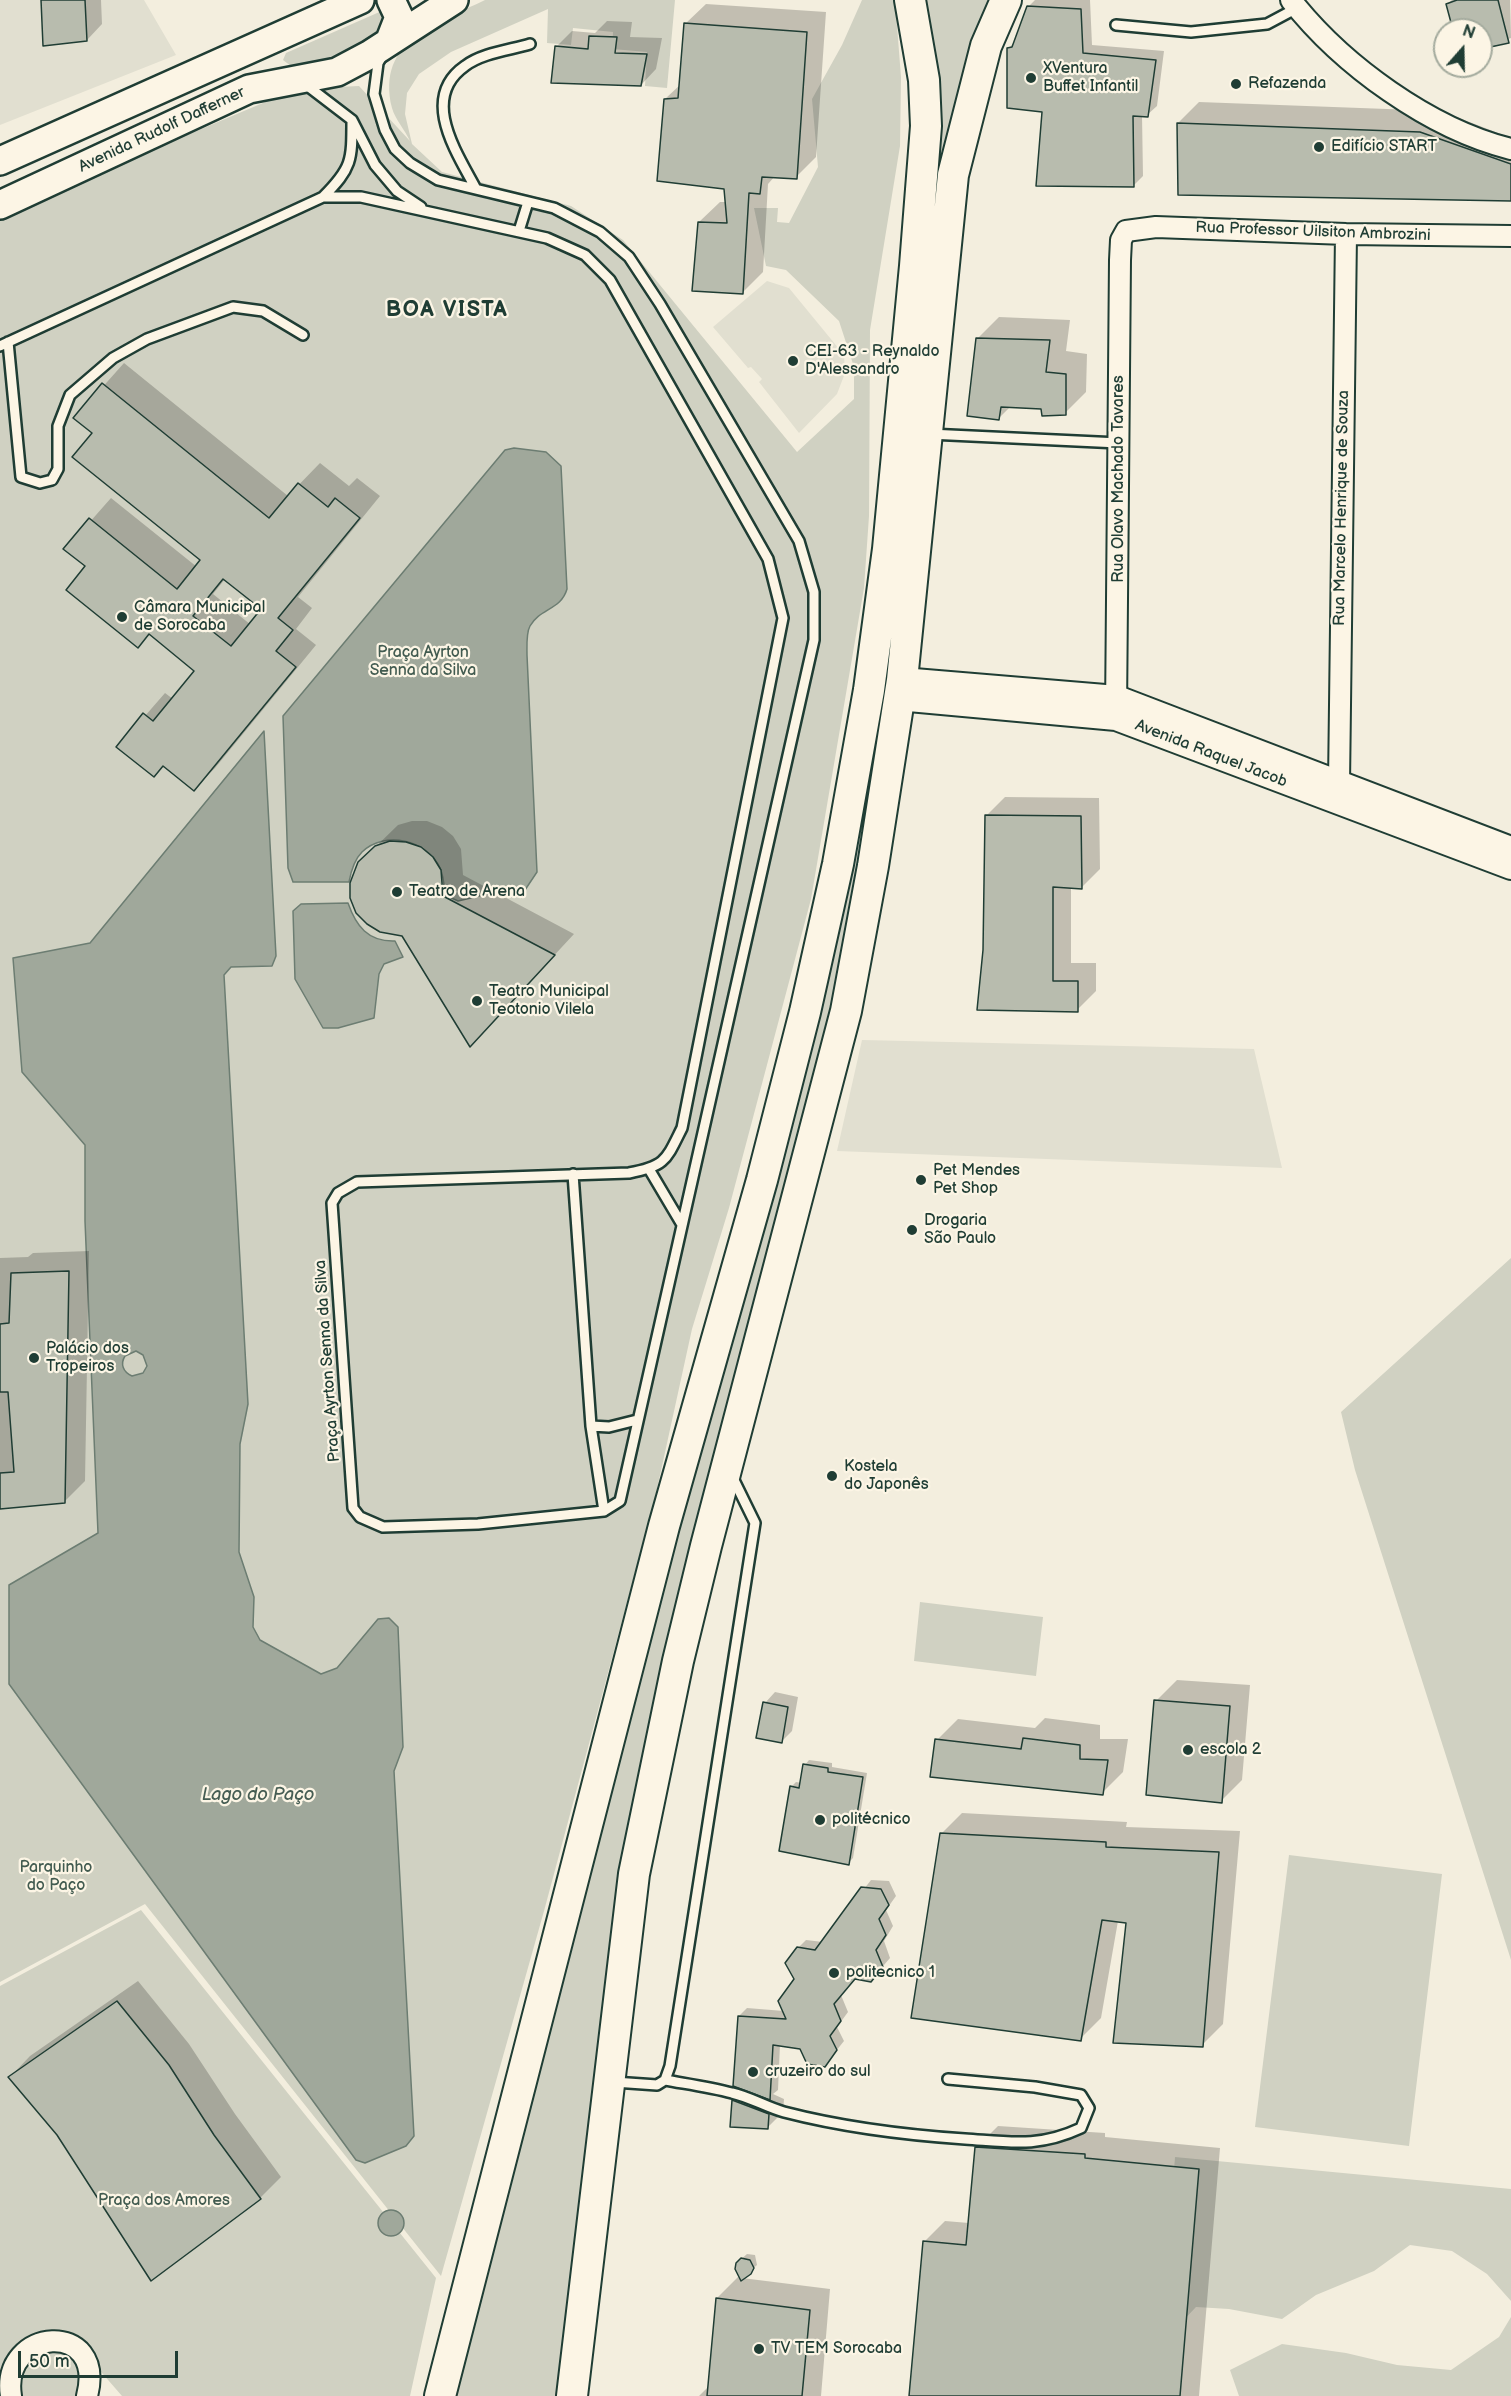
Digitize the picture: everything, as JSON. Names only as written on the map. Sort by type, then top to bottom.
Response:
[{"type":"main road","points":[[0,161],[360,0]]},
{"type":"main road","points":[[390,40],[399,17],[391,0]]},
{"type":"main road","name":"Avenida Rudolf Dafferner","points":[[0,205],[249,89],[301,81],[337,72],[454,0]]},
{"type":"main road","points":[[440,2396],[664,1526],[762,1180],[805,1012],[838,864],[869,690],[888,549],[915,266],[926,126],[924,80],[910,0]]},
{"type":"main road","points":[[572,2396],[634,1874],[678,1661],[846,1011],[873,866],[900,689],[953,175],[986,46],[1006,0]]},
{"type":"main road","points":[[278,37],[268,56],[268,70],[274,77],[301,81]]},
{"type":"street","points":[[1294,4],[1351,63],[1426,114],[1511,149]]},
{"type":"street","name":"Rua Professor Uilsiton Ambrozini","points":[[1121,240],[1126,231],[1156,227],[1346,234],[1511,236]]},
{"type":"street","name":"Rua Marcelo Henrique de Souza","points":[[1339,783],[1346,234]]},
{"type":"street","name":"Rua Olavo Machado Tavares","points":[[1116,708],[1121,240]]},
{"type":"street","name":"Avenida Raquel Jacob","points":[[900,689],[1116,708],[1339,783],[1511,849]]},
{"type":"street","name":"Avenida Raquel Jacob","points":[[1116,708],[1511,867]]},
{"type":"street","points":[[11,2396],[8,2373],[12,2360],[21,2349],[33,2342],[47,2339],[61,2341],[83,2358],[89,2377],[87,2396]]},
{"type":"lane","points":[[1116,25],[1191,32],[1267,24],[1294,4]]},
{"type":"lane","points":[[390,40],[378,63],[374,94],[385,130],[395,149],[410,163],[438,180],[554,208],[600,232],[628,257],[660,304],[799,541],[814,592],[814,640],[636,1420],[620,1501],[604,1511],[591,1426],[573,1174]]},
{"type":"lane","points":[[476,189],[443,118],[443,101],[449,82],[465,65],[530,44]]},
{"type":"lane","points":[[301,81],[352,120],[375,165],[397,191],[428,211]]},
{"type":"lane","points":[[303,336],[262,310],[233,307],[147,339],[113,358],[70,395],[58,426],[58,469],[52,480],[40,483],[21,477],[4,344],[323,197],[343,176],[352,154],[352,120]]},
{"type":"lane","points":[[323,197],[361,198],[519,231],[528,202]]},
{"type":"lane","name":"Praça Ayrton Senna da Silva","points":[[519,231],[546,238],[585,255],[610,280],[768,559],[783,618],[682,1128],[666,1160],[649,1169],[357,1182],[338,1192],[332,1203],[353,1508],[360,1517],[383,1527],[478,1524],[604,1511]]},
{"type":"lane","points":[[927,434],[1119,443]]},
{"type":"lane","points":[[649,1169],[681,1223]]},
{"type":"lane","points":[[591,1426],[609,1428],[636,1420]]},
{"type":"lane","points":[[611,2082],[657,2085],[664,2080],[670,2066],[755,1523],[727,1466]]},
{"type":"lane","points":[[664,2080],[734,2093],[783,2112],[848,2124],[924,2136],[999,2141],[1032,2143],[1061,2137],[1081,2128],[1089,2108],[1081,2095],[1035,2087],[948,2079]]},
{"type":"shaded area","points":[[0,0],[144,0],[176,55],[0,125]]},
{"type":"shaded area","name":"CEI-63 - Reynaldo D'Alessandro","points":[[767,281],[789,288],[844,355],[845,373],[837,394],[799,433],[759,382],[762,379],[751,367],[748,368],[713,327]]},
{"type":"shaded area","points":[[862,1040],[1254,1049],[1282,1168],[837,1151]]},
{"type":"green space","name":"Praça Ayrton Senna da Silva","points":[[485,0],[675,0],[667,88],[645,86],[647,52],[612,49],[613,32],[573,28],[571,45],[547,43],[548,9],[451,52],[419,74],[407,93],[405,114],[412,144],[442,172],[571,206],[623,240],[797,452],[854,399],[854,367],[839,321],[786,270],[766,266],[754,208],[778,208],[777,222],[789,223],[818,167],[812,99],[842,45],[862,0],[895,0],[901,77],[900,146],[870,330],[869,516],[864,588],[811,899],[729,1208],[692,1329],[655,1498],[544,1911],[441,2276],[145,1904],[0,1982],[0,214],[296,89],[359,86],[410,141],[392,108],[389,85],[393,66],[401,50],[430,27]]},
{"type":"green space","points":[[921,0],[995,0],[984,26],[891,693],[853,924],[683,1585],[560,2396],[452,2396],[639,1684],[879,699]]},
{"type":"green space","points":[[384,10],[390,21],[340,59],[295,69],[283,60],[286,53]]},
{"type":"green space","points":[[1511,1258],[1511,1960],[1355,1470],[1341,1412]]},
{"type":"green space","points":[[920,1602],[1043,1617],[1036,1676],[914,1661]]},
{"type":"green space","points":[[1289,1855],[1442,1874],[1409,2146],[1255,2127]]},
{"type":"green space","name":"Praça dos Amores","points":[[141,1910],[436,2278],[410,2396],[122,2396],[69,2335],[40,2333],[10,2352],[0,2380],[0,1986]]},
{"type":"green space","points":[[1175,2157],[1511,2189],[1511,2301],[1487,2274],[1452,2251],[1410,2245],[1374,2271],[1316,2295],[1282,2319],[1229,2309],[1196,2307],[1179,2325],[1163,2316]]},
{"type":"green space","points":[[1511,2317],[1511,2396],[1239,2396],[1230,2370],[1282,2344],[1346,2353],[1397,2365],[1451,2370],[1499,2337]]},
{"type":"green space","points":[[57,2350],[70,2358],[78,2369],[81,2382],[77,2396],[23,2396],[20,2378],[27,2360],[37,2352]]},
{"type":"water","points":[[514,448],[546,452],[561,466],[567,589],[560,601],[534,620],[527,640],[537,872],[523,893],[492,893],[458,901],[445,895],[441,871],[434,858],[416,845],[393,840],[371,845],[362,852],[353,866],[349,882],[293,882],[288,868],[283,716],[505,450]]},
{"type":"water","name":"Lago do Paço","points":[[264,731],[276,956],[272,966],[231,967],[224,975],[248,1404],[240,1444],[239,1552],[254,1597],[253,1627],[260,1640],[321,1674],[337,1668],[378,1619],[389,1618],[398,1627],[403,1747],[394,1771],[414,2136],[406,2146],[365,2163],[356,2160],[9,1684],[9,1585],[98,1533],[85,1221],[85,1145],[22,1072],[13,958],[90,943]],"holes":[[[136,1351],[143,1355],[147,1366],[143,1373],[132,1376],[126,1372],[123,1368],[125,1356]]]},
{"type":"water","points":[[348,903],[355,919],[364,931],[377,939],[395,941],[403,957],[384,964],[379,974],[374,1018],[338,1028],[323,1028],[295,979],[293,911],[301,904]]},
{"type":"water","points":[[391,2210],[400,2214],[404,2223],[400,2232],[391,2236],[382,2232],[378,2223],[382,2214]]},
{"type":"building","points":[[41,0],[85,0],[87,41],[43,46]]},
{"type":"building","points":[[1457,0],[1498,0],[1509,43],[1493,46],[1493,18],[1450,18],[1446,4]]},
{"type":"building","points":[[1027,6],[1081,9],[1083,53],[1156,60],[1148,117],[1133,116],[1134,187],[1036,186],[1042,112],[1007,108],[1007,48],[1012,47]]},
{"type":"building","points":[[684,23],[807,32],[797,179],[762,177],[760,194],[749,193],[743,294],[692,291],[698,222],[727,223],[724,189],[657,181],[664,99],[678,98]]},
{"type":"building","points":[[589,36],[617,37],[615,53],[647,54],[641,86],[551,83],[555,46],[588,49]]},
{"type":"building","name":"Edifício START","points":[[1177,123],[1420,132],[1511,164],[1511,201],[1178,195]]},
{"type":"building","points":[[976,338],[1050,340],[1046,372],[1066,374],[1066,415],[1042,416],[1041,409],[1001,407],[999,420],[967,416]]},
{"type":"building","points":[[102,383],[269,518],[298,483],[328,507],[335,498],[360,518],[278,618],[293,630],[276,651],[296,667],[194,791],[163,766],[154,777],[116,747],[143,713],[153,721],[194,671],[149,634],[138,648],[66,590],[85,566],[63,549],[89,518],[177,589],[200,560],[72,457],[92,433],[73,418]],"holes":[[[223,579],[261,609],[231,646],[193,616]]]},
{"type":"building","points":[[985,815],[1081,816],[1082,889],[1053,887],[1053,981],[1078,981],[1078,1012],[977,1010],[983,950]]},
{"type":"building","name":"Teatro Municipal Teotonio Vilela","points":[[390,841],[406,842],[421,847],[433,857],[441,870],[443,896],[555,955],[470,1047],[402,936],[380,932],[367,924],[356,913],[350,898],[350,883],[358,862],[375,846]]},
{"type":"building","name":"Palácio dos Tropeiros","points":[[69,1271],[65,1503],[0,1509],[0,1473],[14,1472],[8,1392],[0,1392],[0,1324],[9,1323],[11,1273]]},
{"type":"building","name":"escola 2","points":[[1154,1700],[1230,1706],[1222,1803],[1146,1795]]},
{"type":"building","points":[[763,1702],[788,1707],[782,1743],[756,1738]]},
{"type":"building","points":[[1023,1738],[1080,1745],[1080,1759],[1108,1760],[1103,1795],[930,1777],[935,1739],[1021,1749]]},
{"type":"building","name":"politécnico","points":[[803,1764],[828,1768],[828,1772],[863,1777],[849,1865],[779,1851],[790,1786],[799,1788]]},
{"type":"building","points":[[940,1833],[1106,1842],[1106,1847],[1219,1852],[1203,2047],[1113,2043],[1126,1923],[1102,1920],[1081,2041],[911,2018]]},
{"type":"building","name":"politecnico 1","points":[[861,1887],[881,1889],[889,1905],[879,1919],[886,1935],[876,1950],[883,1967],[871,1982],[855,1979],[834,2004],[841,2021],[830,2036],[837,2050],[825,2067],[807,2064],[800,2049],[773,2045],[770,2100],[733,2086],[738,2016],[786,2019],[778,2001],[794,1979],[785,1963],[797,1947],[815,1950]]},
{"type":"building","points":[[117,2001],[169,2065],[214,2135],[261,2199],[151,2281],[57,2135],[8,2077]]},
{"type":"building","points":[[732,2100],[769,2114],[768,2129],[730,2127]]},
{"type":"building","points":[[975,2147],[1085,2154],[1085,2158],[1199,2169],[1180,2396],[909,2396],[923,2241],[966,2245]]},
{"type":"building","points":[[741,2258],[750,2260],[754,2268],[751,2274],[741,2281],[735,2269],[736,2263]]},
{"type":"building","name":"TV TEM Sorocaba","points":[[716,2298],[810,2310],[802,2396],[707,2396]]},
{"type":"place","name":"XVentura Buffet Infantil","points":[[1031,78]]},
{"type":"place","name":"Refazenda","points":[[1236,84]]},
{"type":"place","name":"Edifício START","points":[[1319,147]]},
{"type":"place","name":"CEI-63 - Reynaldo D'Alessandro","points":[[793,361]]},
{"type":"place","name":"Câmara Municipal de Sorocaba","points":[[122,617]]},
{"type":"place","name":"Teatro de Arena","points":[[397,892]]},
{"type":"place","name":"Teatro Municipal Teotonio Vilela","points":[[477,1001]]},
{"type":"place","name":"Pet Mendes Pet Shop","points":[[921,1180]]},
{"type":"place","name":"Drogaria São Paulo","points":[[912,1230]]},
{"type":"place","name":"Palácio dos Tropeiros","points":[[34,1358]]},
{"type":"place","name":"Kostela do Japonês","points":[[832,1476]]},
{"type":"place","name":"escola 2","points":[[1188,1750]]},
{"type":"place","name":"politécnico","points":[[820,1820]]},
{"type":"place","name":"politecnico 1","points":[[834,1973]]},
{"type":"place","name":"cruzeiro do sul","points":[[753,2072]]},
{"type":"place","name":"TV TEM Sorocaba","points":[[759,2349]]},
{"type":"district","name":"BOA VISTA","points":[[447,310]]},
{"type":"park label","name":"Parquinho do Paço","points":[[56,1877]]}]
